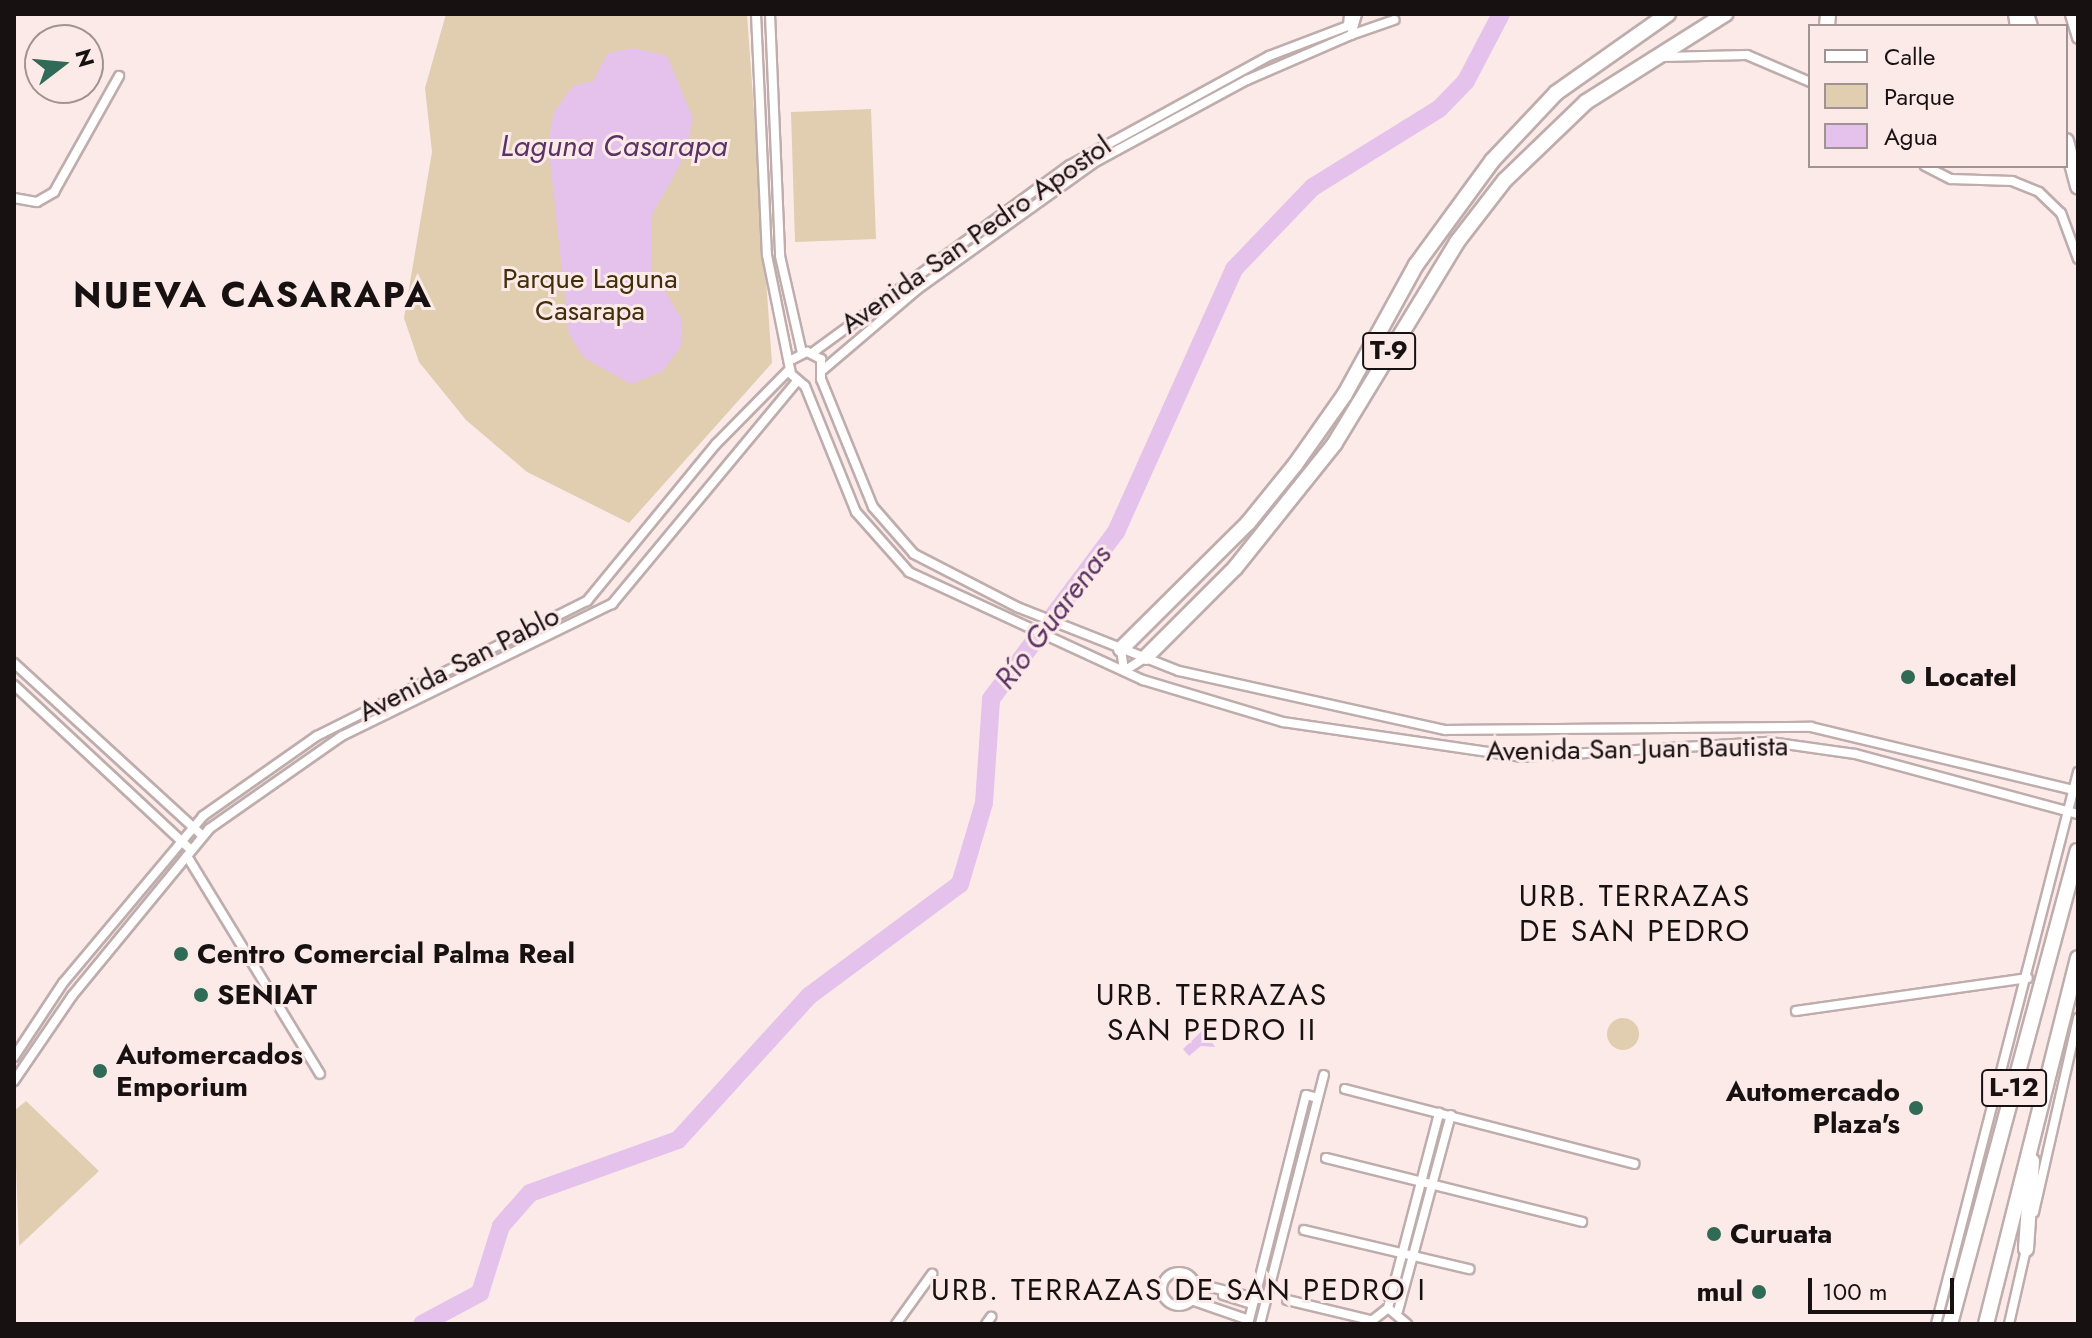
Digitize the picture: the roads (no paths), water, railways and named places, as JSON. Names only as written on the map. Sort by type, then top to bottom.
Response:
[{"type":"highway","name":"T-9","points":[[1121,649],[1248,523],[1295,465],[1345,394],[1416,265],[1492,161],[1556,93],[1668,14]]},
{"type":"highway","name":"T-9","points":[[1146,657],[1235,568],[1327,454],[1457,242],[1505,180],[1586,102],[1646,60],[1725,14]]},
{"type":"highway","points":[[2068,148],[2078,186]]},
{"type":"highway","name":"L-12","points":[[1950,1324],[2078,851]]},
{"type":"highway","name":"L-12","points":[[1986,1324],[2037,1102],[2078,958]]},
{"type":"highway","points":[[2026,1249],[2037,1102]]},
{"type":"main road","points":[[2071,14],[2078,37]]},
{"type":"street","points":[[756,14],[767,255],[793,359],[790,369]]},
{"type":"street","points":[[770,14],[780,256],[802,353]]},
{"type":"street","name":"Avenida San Pedro Apostol","points":[[824,369],[918,289],[1097,161],[1247,80],[1351,35],[1353,16]]},
{"type":"street","name":"Avenida San Pedro Apostol","points":[[812,353],[1070,165],[1353,16]]},
{"type":"street","points":[[1351,35],[1394,20]]},
{"type":"street","points":[[1646,60],[1731,53],[1808,81]]},
{"type":"street","points":[[14,198],[37,202],[54,192],[119,76]]},
{"type":"street","points":[[1929,168],[1951,179],[2012,181],[2039,192],[2061,213],[2078,259]]},
{"type":"street","points":[[793,359],[802,353],[812,353],[824,369],[821,379],[800,384]]},
{"type":"street","name":"Avenida San Juan Bautista","points":[[790,369],[800,384],[856,512],[877,542],[909,572],[1005,621],[1124,671],[1283,722],[1435,748],[1522,757],[1770,742],[1855,754],[2078,814]]},
{"type":"street","name":"Avenida San Pablo","points":[[14,1057],[92,948],[192,827],[305,745],[587,601],[716,444],[790,369]]},
{"type":"street","name":"Avenida San Juan Bautista","points":[[821,379],[873,507],[914,554],[1017,607],[1121,649],[1237,688],[1446,730],[1811,727],[2076,791]]},
{"type":"street","name":"Avenida San Pablo","points":[[14,1081],[115,942],[203,836],[312,756],[439,686],[612,604],[800,384]]},
{"type":"street","points":[[587,601],[597,612]]},
{"type":"street","points":[[1121,649],[1124,671]]},
{"type":"street","name":"T-9","points":[[1124,671],[1146,657]]},
{"type":"street","points":[[14,663],[203,836]]},
{"type":"street","points":[[433,677],[439,686]]},
{"type":"street","points":[[14,685],[180,840],[320,1074]]},
{"type":"street","points":[[305,745],[312,756]]},
{"type":"street","name":"L-12","points":[[1936,1324],[2028,978],[2068,810],[2076,791],[2078,772]]},
{"type":"street","points":[[103,934],[115,942]]},
{"type":"street","points":[[92,948],[103,958]]},
{"type":"street","points":[[1796,1011],[2028,978]]},
{"type":"street","name":"L-12","points":[[2009,1324],[2078,1018]]},
{"type":"street","points":[[1260,1324],[1324,1075]]},
{"type":"street","points":[[1345,1089],[1634,1164]]},
{"type":"street","points":[[1266,1301],[1254,1301],[1195,1285],[1176,1272],[1162,1285],[1169,1303],[1191,1300],[1249,1322],[1254,1301],[1303,1112],[1306,1095],[1318,1098]]},
{"type":"street","points":[[1303,1112],[1314,1115]]},
{"type":"street","points":[[1287,1300],[1369,1322],[1388,1308],[1439,1113]]},
{"type":"street","points":[[1398,1311],[1451,1115]]},
{"type":"street","points":[[1326,1158],[1582,1222]]},
{"type":"street","points":[[1304,1230],[1469,1269]]},
{"type":"street","points":[[896,1324],[932,1274]]},
{"type":"street","points":[[1191,1300],[1195,1285]]},
{"type":"street","points":[[1388,1308],[1398,1311],[1407,1324]]},
{"type":"water","name":"Laguna Casarapa","points":[[634,48],[667,56],[693,118],[685,155],[651,217],[651,269],[681,318],[682,345],[662,372],[631,384],[584,358],[569,334],[548,143],[554,112],[573,86],[593,81],[608,53]]},
{"type":"water","points":[[1204,1029],[1215,1047],[1201,1046],[1189,1056],[1183,1049]]},
{"type":"waterway","name":"Río Guarenas","points":[[422,1324],[480,1293],[501,1226],[530,1193],[678,1140],[809,996],[960,884],[984,803],[991,699],[1116,532],[1234,269],[1313,187],[1439,109],[1466,81],[1501,14]]},
{"type":"place","name":"Locatel","points":[[1908,677]]},
{"type":"place","name":"Centro Comercial Palma Real","points":[[181,954]]},
{"type":"place","name":"SENIAT","points":[[201,995]]},
{"type":"place","name":"Automercados Emporium","points":[[100,1071]]},
{"type":"place","name":"Automercado Plaza's","points":[[1916,1108]]},
{"type":"place","name":"Curuata","points":[[1714,1234]]},
{"type":"place","name":"mul","points":[[1759,1292]]},
{"type":"district","name":"NUEVA CASARAPA","points":[[253,295]]},
{"type":"district","name":"URB. TERRAZAS DE SAN PEDRO","points":[[1635,913]]},
{"type":"district","name":"URB. TERRAZAS SAN PEDRO II","points":[[1212,1012]]},
{"type":"district","name":"URB. TERRAZAS DE SAN PEDRO I","points":[[1179,1290]]},
{"type":"park label","name":"Parque Laguna Casarapa","points":[[590,295]]}]
